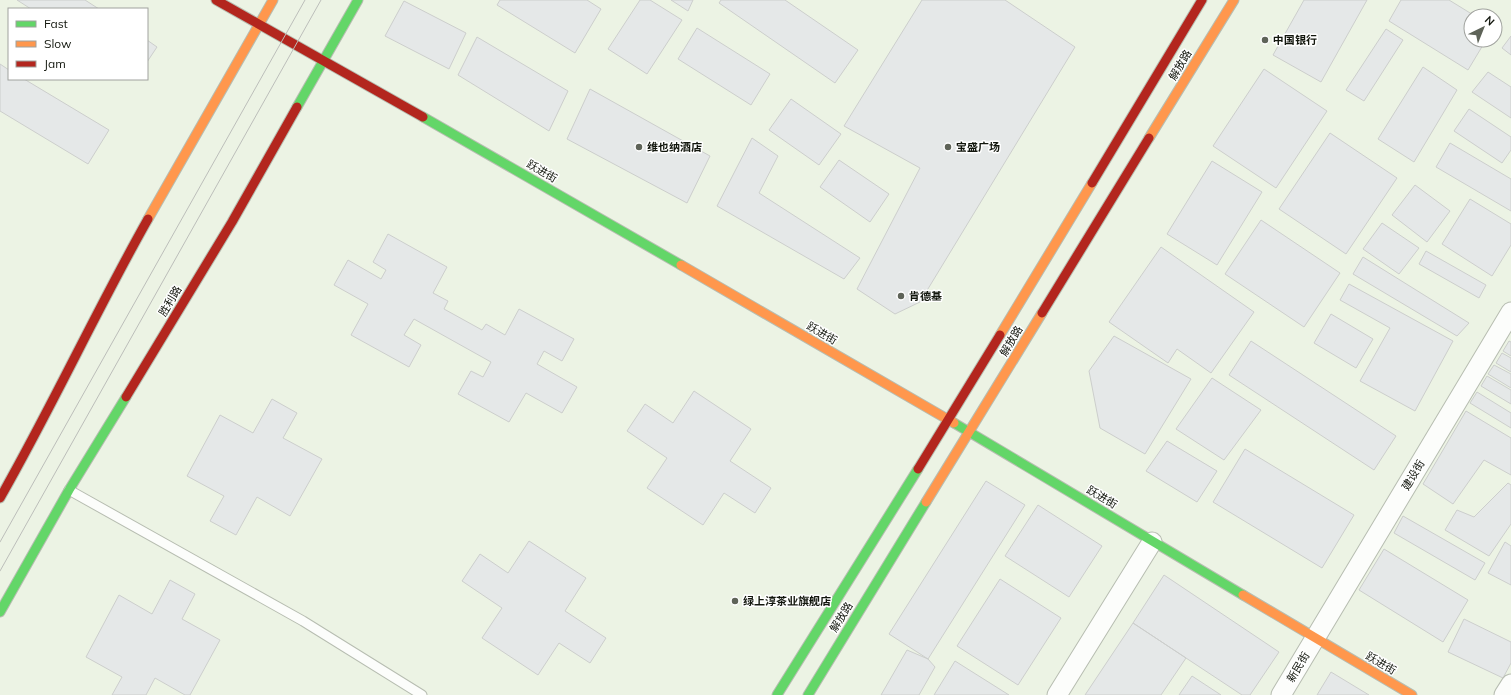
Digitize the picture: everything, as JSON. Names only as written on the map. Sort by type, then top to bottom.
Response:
[{"type":"main road","name":"跃进街","points":[[216,0],[325,60],[969,432],[1412,695]]},
{"type":"main road","points":[[0,498],[20,463],[119,270],[274,0]]},
{"type":"main road","name":"胜利路","points":[[0,612],[69,490],[232,222],[358,0]]},
{"type":"main road","name":"解放路","points":[[777,695],[948,420],[1202,0]]},
{"type":"main road","name":"解放路","points":[[808,695],[1234,0]]},
{"type":"street","name":"建设街","points":[[1315,638],[1511,312]]},
{"type":"street","points":[[1057,695],[1152,542]]},
{"type":"street","name":"新民街","points":[[1281,695],[1315,638]]},
{"type":"street","points":[[1504,695],[1511,684]]},
{"type":"lane","points":[[69,490],[303,622],[422,695]]},
{"type":"building","points":[[17,0],[85,0],[97,8],[29,8]]},
{"type":"building","points":[[500,0],[587,0],[601,9],[575,53],[497,5]]},
{"type":"building","points":[[640,0],[650,0],[682,20],[647,74],[608,49]]},
{"type":"building","points":[[671,0],[693,0],[688,11]]},
{"type":"building","points":[[721,0],[785,0],[858,50],[835,83],[719,3]]},
{"type":"building","name":"宝盛广场","points":[[922,0],[1005,0],[1075,47],[920,302],[895,314],[857,289],[920,168],[844,126]]},
{"type":"building","points":[[1304,0],[1367,0],[1321,82],[1273,55]]},
{"type":"building","points":[[1401,0],[1449,0],[1463,9],[1463,48],[1481,48],[1468,70],[1389,21]]},
{"type":"building","points":[[404,1],[466,33],[449,69],[385,36]]},
{"type":"building","points":[[697,28],[770,74],[751,105],[678,59]]},
{"type":"building","points":[[1386,29],[1403,40],[1364,101],[1346,90]]},
{"type":"building","points":[[1511,36],[1511,55],[1502,48]]},
{"type":"building","points":[[477,37],[568,91],[549,131],[458,75]]},
{"type":"building","points":[[148,41],[157,47],[148,60]]},
{"type":"building","points":[[0,64],[8,69],[8,80],[26,80],[109,130],[88,164],[0,111]]},
{"type":"building","points":[[1423,67],[1457,90],[1414,162],[1378,139]]},
{"type":"building","points":[[1264,69],[1327,111],[1276,188],[1213,146]]},
{"type":"building","points":[[1488,72],[1511,87],[1511,118],[1472,92]]},
{"type":"building","name":"维也纳酒店","points":[[590,89],[710,156],[687,203],[567,139]]},
{"type":"building","points":[[791,99],[841,134],[819,165],[769,130]]},
{"type":"building","points":[[1469,109],[1511,137],[1511,150],[1502,163],[1454,131]]},
{"type":"building","points":[[1330,133],[1397,178],[1346,254],[1279,209]]},
{"type":"building","points":[[752,138],[778,156],[759,193],[860,258],[844,279],[717,206]]},
{"type":"building","points":[[1450,143],[1511,179],[1511,211],[1436,167]]},
{"type":"building","points":[[839,160],[889,194],[870,222],[820,187]]},
{"type":"building","points":[[1212,161],[1262,192],[1217,265],[1167,234]]},
{"type":"building","points":[[1415,185],[1450,211],[1427,242],[1392,215]]},
{"type":"building","points":[[1470,199],[1511,224],[1511,245],[1492,276],[1442,244]]},
{"type":"building","points":[[1261,220],[1340,273],[1304,327],[1225,274]]},
{"type":"building","points":[[1382,223],[1419,248],[1399,274],[1363,249]]},
{"type":"building","points":[[388,234],[447,267],[433,293],[448,301],[444,309],[482,330],[486,324],[505,335],[519,309],[574,339],[562,361],[544,351],[537,364],[577,387],[562,413],[526,393],[509,422],[458,394],[471,371],[483,377],[491,362],[414,319],[404,335],[421,345],[409,367],[351,335],[368,304],[334,285],[348,260],[381,279],[386,270],[373,262]]},
{"type":"building","points":[[1161,247],[1254,312],[1211,373],[1177,349],[1168,363],[1109,322]]},
{"type":"building","points":[[1426,251],[1486,285],[1479,298],[1419,264]]},
{"type":"building","points":[[1363,257],[1469,323],[1457,336],[1353,274]]},
{"type":"building","points":[[1349,284],[1453,341],[1415,411],[1360,381],[1390,328],[1340,300]]},
{"type":"building","points":[[1331,314],[1373,339],[1356,368],[1314,343]]},
{"type":"building","points":[[1114,336],[1191,379],[1145,454],[1100,428],[1089,371]]},
{"type":"building","points":[[1251,341],[1396,436],[1374,470],[1229,375]]},
{"type":"building","points":[[1509,341],[1511,342],[1511,356],[1503,351]]},
{"type":"building","points":[[1502,353],[1511,358],[1511,372],[1496,363]]},
{"type":"building","points":[[1494,365],[1511,374],[1511,388],[1488,374]]},
{"type":"building","points":[[1487,376],[1511,390],[1511,404],[1481,386]]},
{"type":"building","points":[[1212,378],[1261,410],[1224,460],[1176,429]]},
{"type":"building","points":[[694,391],[751,429],[730,461],[771,488],[755,513],[724,493],[703,525],[647,488],[667,458],[627,431],[645,404],[673,423]]},
{"type":"building","points":[[1477,392],[1511,413],[1511,428],[1470,403]]},
{"type":"building","points":[[272,399],[297,413],[283,438],[322,459],[290,516],[257,497],[236,535],[210,521],[224,496],[187,476],[220,415],[253,433]]},
{"type":"building","points":[[1466,411],[1511,438],[1511,475],[1484,460],[1453,504],[1423,484]]},
{"type":"building","points":[[1167,441],[1217,471],[1197,502],[1146,471]]},
{"type":"building","points":[[1245,449],[1354,515],[1322,568],[1213,502]]},
{"type":"building","points":[[986,481],[1025,505],[928,659],[889,634]]},
{"type":"building","points":[[1508,483],[1511,485],[1511,524],[1489,556],[1445,530],[1457,510],[1474,517]]},
{"type":"building","points":[[1038,505],[1102,546],[1069,597],[1005,556]]},
{"type":"building","points":[[1403,516],[1485,563],[1475,580],[1394,533]]},
{"type":"building","points":[[529,541],[586,578],[565,611],[606,638],[590,663],[559,643],[538,675],[482,638],[502,608],[462,581],[480,554],[508,573]]},
{"type":"building","points":[[1505,542],[1511,546],[1511,585],[1488,573]]},
{"type":"building","points":[[1384,549],[1468,600],[1443,642],[1359,590]]},
{"type":"building","points":[[1164,575],[1279,652],[1250,695],[1242,695],[1133,623]]},
{"type":"building","points":[[1000,579],[1061,618],[1018,685],[957,646]]},
{"type":"building","points":[[170,580],[195,594],[182,619],[220,640],[190,695],[185,695],[155,678],[146,695],[112,695],[122,677],[86,657],[119,595],[152,614]]},
{"type":"building","points":[[1464,619],[1511,642],[1511,663],[1503,678],[1448,652]]},
{"type":"building","points":[[1133,623],[1186,658],[1161,695],[1085,695]]},
{"type":"building","points":[[907,650],[928,659],[935,667],[919,695],[881,695]]},
{"type":"building","points":[[955,661],[1009,695],[934,695]]},
{"type":"building","points":[[1331,672],[1369,695],[1317,695]]},
{"type":"building","points":[[1192,676],[1221,695],[1179,695]]},
{"type":"tram line","points":[[0,542],[305,0]]},
{"type":"tram line","points":[[0,571],[321,0]]},
{"type":"traffic: fast","points":[[297,107],[358,0]]},
{"type":"traffic: fast","points":[[423,117],[681,265]]},
{"type":"traffic: fast","points":[[0,612],[69,490],[126,397]]},
{"type":"traffic: fast","points":[[954,423],[1243,595]]},
{"type":"traffic: fast","points":[[777,695],[918,469]]},
{"type":"traffic: fast","points":[[808,695],[926,502]]},
{"type":"traffic: slow","points":[[148,219],[273,0]]},
{"type":"traffic: slow","points":[[1149,138],[1234,0]]},
{"type":"traffic: slow","points":[[1000,335],[1092,183]]},
{"type":"traffic: slow","points":[[681,265],[954,423]]},
{"type":"traffic: slow","points":[[926,502],[1042,313]]},
{"type":"traffic: slow","points":[[1243,595],[1412,695]]},
{"type":"traffic: jam","points":[[216,0],[423,117]]},
{"type":"traffic: jam","points":[[1092,183],[1202,0]]},
{"type":"traffic: jam","points":[[126,397],[232,222],[297,107]]},
{"type":"traffic: jam","points":[[1042,313],[1149,138]]},
{"type":"traffic: jam","points":[[0,498],[38,429],[148,219]]},
{"type":"traffic: jam","points":[[918,469],[1000,335]]},
{"type":"place","name":"中国银行","points":[[1265,40]]},
{"type":"place","name":"维也纳酒店","points":[[639,147]]},
{"type":"place","name":"宝盛广场","points":[[948,147]]},
{"type":"place","name":"肯德基","points":[[901,296]]},
{"type":"place","name":"绿上淳茶业旗舰店","points":[[735,601]]}]
